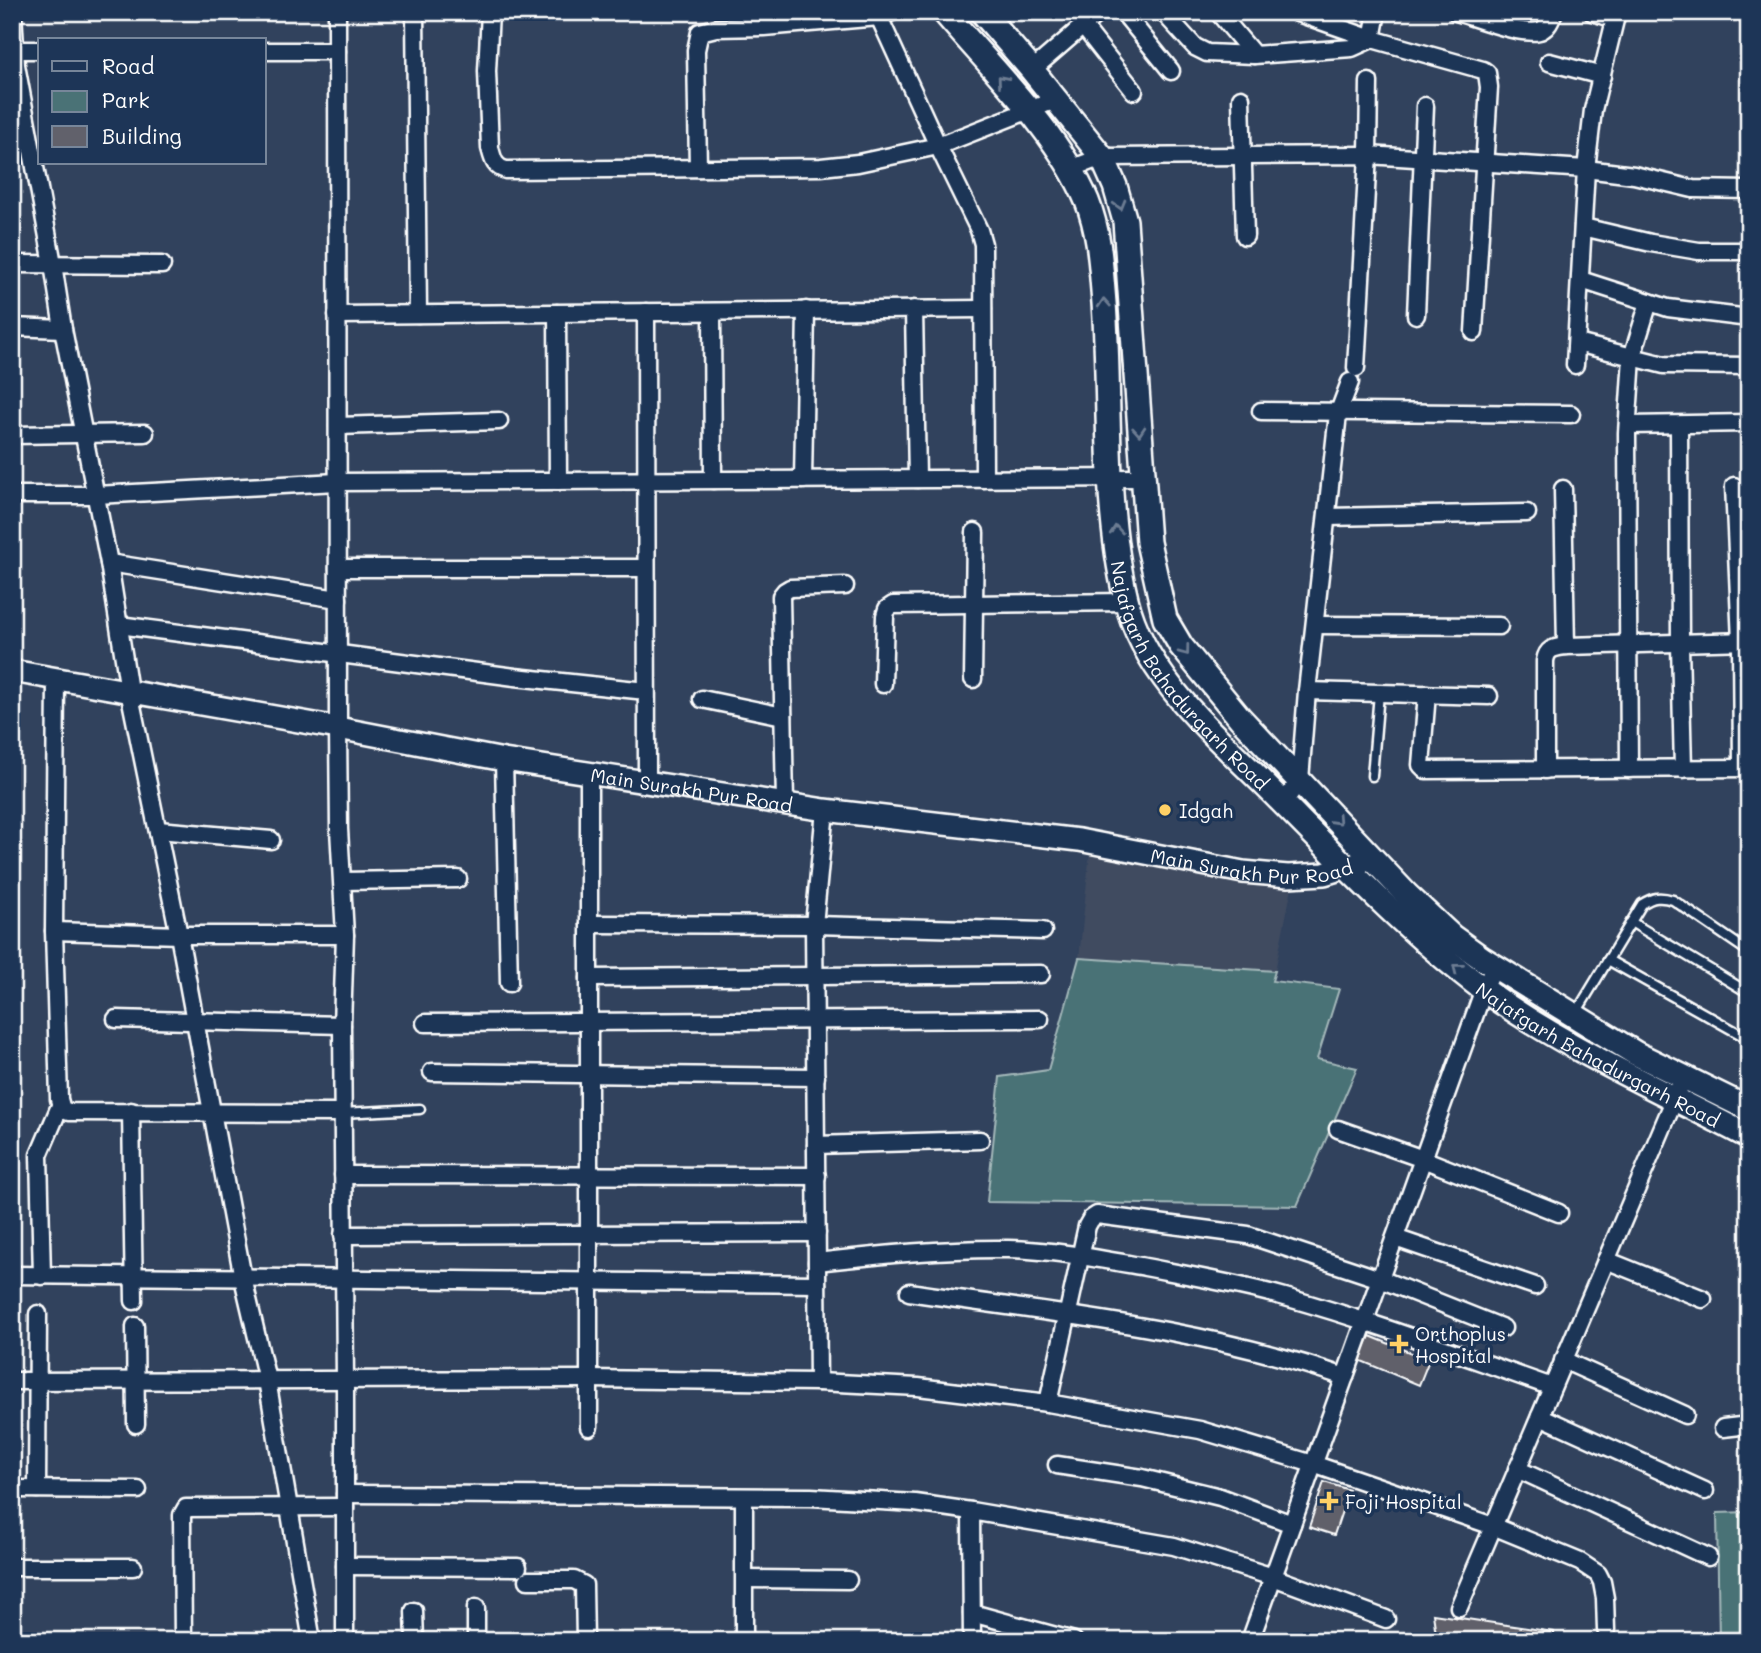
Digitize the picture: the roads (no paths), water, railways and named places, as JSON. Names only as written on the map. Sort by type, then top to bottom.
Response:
[{"type":"main road","name":"Najafgarh Bahadurgarh Road","points":[[944,12],[1027,109],[1070,169],[1087,201],[1098,238],[1116,540],[1127,603],[1140,638],[1162,676],[1213,734],[1348,868],[1426,943],[1484,989],[1564,1042],[1624,1074],[1679,1087],[1749,1110]]},
{"type":"main road","name":"Najafgarh Bahadurgarh Road","points":[[982,12],[1102,157],[1115,186],[1125,221],[1148,542],[1165,619],[1181,646],[1240,718],[1451,936],[1635,1053],[1749,1137]]},
{"type":"street","points":[[13,12],[13,50],[35,149],[63,329],[109,563],[129,691],[196,1022],[243,1278],[267,1380],[312,1641]]},
{"type":"street","points":[[337,12],[338,728],[345,935],[342,1024],[345,1641]]},
{"type":"street","points":[[415,12],[418,314]]},
{"type":"street","points":[[490,12],[487,71],[490,148],[493,161],[499,168],[506,170],[821,167],[858,163],[938,146],[1055,100]]},
{"type":"street","points":[[1032,70],[1098,12]]},
{"type":"street","points":[[1123,12],[1171,71]]},
{"type":"street","points":[[1163,12],[1195,47],[1207,53],[1254,55],[1352,48],[1372,39]]},
{"type":"street","points":[[1218,12],[1254,55]]},
{"type":"street","points":[[1295,12],[1372,39],[1487,73],[1490,79],[1474,332]]},
{"type":"street","points":[[1372,39],[1377,12]]},
{"type":"street","points":[[1456,12],[1524,32],[1537,32],[1545,29],[1554,12]]},
{"type":"street","points":[[1575,365],[1586,169],[1593,110],[1616,15],[1592,12]]},
{"type":"street","points":[[698,168],[696,50],[700,32],[716,28],[764,27],[885,15],[938,146],[979,230],[983,244],[984,479]]},
{"type":"street","points":[[1083,26],[1134,91]]},
{"type":"street","points":[[13,50],[38,50]]},
{"type":"street","points":[[266,51],[337,51]]},
{"type":"street","points":[[1549,62],[1602,76]]},
{"type":"street","points":[[1283,803],[1300,780],[1307,691],[1338,414],[1353,375],[1369,82]]},
{"type":"street","points":[[1241,98],[1245,236]]},
{"type":"street","points":[[1416,315],[1425,106]]},
{"type":"street","points":[[12,149],[35,149]]},
{"type":"street","points":[[1070,169],[1102,157],[1367,155],[1586,169],[1634,175],[1693,189],[1749,190]]},
{"type":"street","points":[[1583,227],[1699,251],[1749,251]]},
{"type":"street","points":[[12,264],[162,265]]},
{"type":"street","points":[[1581,280],[1668,309],[1749,318]]},
{"type":"street","points":[[1629,769],[1627,433],[1632,357],[1649,302]]},
{"type":"street","points":[[914,309],[917,479]]},
{"type":"street","points":[[337,315],[983,309]]},
{"type":"street","points":[[803,480],[806,310]]},
{"type":"street","points":[[646,312],[647,781]]},
{"type":"street","points":[[712,312],[713,480]]},
{"type":"street","points":[[557,313],[558,481]]},
{"type":"street","points":[[12,327],[63,329]]},
{"type":"street","points":[[1577,343],[1664,365],[1749,366]]},
{"type":"street","points":[[1261,411],[1338,414],[1571,414]]},
{"type":"street","points":[[338,426],[499,421]]},
{"type":"street","points":[[1629,425],[1749,423]]},
{"type":"street","points":[[1679,425],[1680,645],[1684,768]]},
{"type":"street","points":[[12,435],[145,433]]},
{"type":"street","points":[[12,495],[96,495],[337,482],[1142,478]]},
{"type":"street","points":[[1427,694],[1421,765],[1423,769],[1745,768],[1745,641],[1734,486]]},
{"type":"street","points":[[1563,489],[1566,646]]},
{"type":"street","points":[[1327,517],[1527,513]]},
{"type":"street","points":[[973,680],[975,532]]},
{"type":"street","points":[[109,563],[338,599]]},
{"type":"street","points":[[338,568],[646,568]]},
{"type":"street","points":[[785,803],[782,596],[790,588],[845,586]]},
{"type":"street","points":[[883,684],[887,609],[893,606],[1127,603]]},
{"type":"street","points":[[119,625],[515,677],[646,691]]},
{"type":"street","points":[[1315,625],[1499,626]]},
{"type":"street","points":[[1545,770],[1546,653],[1550,649],[1566,646],[1680,645],[1745,641]]},
{"type":"street","name":"Main Surakh Pur Road","points":[[12,671],[504,760],[825,810],[1079,840],[1243,872],[1288,876],[1324,874],[1348,868],[1372,857]]},
{"type":"street","points":[[42,1276],[39,1155],[60,1106],[54,932],[56,678]]},
{"type":"street","points":[[1307,691],[1489,696]]},
{"type":"street","points":[[702,699],[783,716]]},
{"type":"street","points":[[504,760],[509,983]]},
{"type":"street","points":[[589,773],[589,1427]]},
{"type":"street","points":[[818,1382],[814,925],[825,810]]},
{"type":"street","points":[[158,831],[271,840]]},
{"type":"street","points":[[343,881],[457,879]]},
{"type":"street","points":[[589,924],[814,925],[1043,931]]},
{"type":"street","points":[[54,932],[345,935]]},
{"type":"street","points":[[1250,1641],[1484,989],[1495,966]]},
{"type":"street","points":[[589,978],[1041,974]]},
{"type":"street","points":[[116,1019],[342,1024]]},
{"type":"street","points":[[425,1023],[1041,1019]]},
{"type":"street","points":[[432,1072],[816,1077]]},
{"type":"street","points":[[1459,1607],[1679,1087]]},
{"type":"street","points":[[60,1106],[62,1111],[69,1112],[342,1113]]},
{"type":"street","points":[[131,1111],[134,1301]]},
{"type":"street","points":[[1338,1129],[1423,1159],[1559,1213]]},
{"type":"street","points":[[816,1144],[980,1140]]},
{"type":"street","points":[[343,1175],[817,1177]]},
{"type":"street","points":[[1048,1403],[1087,1226],[1097,1215],[1248,1235],[1380,1279],[1503,1328]]},
{"type":"street","points":[[343,1235],[817,1233]]},
{"type":"street","points":[[1395,1238],[1535,1286]]},
{"type":"street","points":[[817,1262],[876,1255],[1007,1249],[1081,1256],[1222,1281],[1288,1298],[1364,1321],[1552,1387]]},
{"type":"street","points":[[1606,1260],[1703,1299]]},
{"type":"street","points":[[12,1275],[817,1284]]},
{"type":"street","points":[[909,1292],[1068,1314],[1207,1338],[1289,1358],[1345,1377]]},
{"type":"street","points":[[37,1489],[38,1314]]},
{"type":"street","points":[[135,1326],[136,1424]]},
{"type":"street","points":[[1563,1360],[1685,1415]]},
{"type":"street","points":[[12,1381],[589,1379],[818,1382],[918,1387],[1048,1403],[1200,1430],[1313,1464],[1493,1526],[1580,1562],[1598,1574],[1605,1598],[1606,1630]]},
{"type":"street","points":[[1540,1416],[1704,1491]]},
{"type":"street","points":[[1723,1428],[1749,1425]]},
{"type":"street","points":[[1057,1465],[1142,1478],[1220,1497],[1292,1524]]},
{"type":"street","points":[[1517,1469],[1708,1557]]},
{"type":"street","points":[[12,1489],[138,1490]]},
{"type":"street","points":[[744,1498],[744,1641]]},
{"type":"street","points":[[183,1641],[184,1510],[287,1507],[345,1500],[873,1499],[971,1511],[1174,1546],[1273,1577],[1386,1619]]},
{"type":"street","points":[[971,1511],[972,1641]]},
{"type":"street","points":[[345,1566],[523,1573],[574,1580],[584,1585],[585,1641]]},
{"type":"street","points":[[12,1567],[133,1567]]},
{"type":"street","points":[[745,1579],[848,1580]]},
{"type":"street","points":[[476,1608],[476,1641]]},
{"type":"street","points":[[414,1611],[415,1641]]},
{"type":"street","points":[[972,1613],[1074,1641]]},
{"type":"street","points":[[12,1641],[20,1641]]},
{"type":"lane","points":[[1372,776],[1379,693]]},
{"type":"lane","points":[[1575,1016],[1642,904],[1651,898],[1673,900],[1749,952]]},
{"type":"lane","points":[[1631,922],[1749,993]]},
{"type":"lane","points":[[1608,960],[1749,1039]]},
{"type":"lane","points":[[342,1113],[420,1109]]},
{"type":"place","name":"Idgah","points":[[1165,810]]},
{"type":"place","name":"Orthoplus Hospital","points":[[1399,1344]]},
{"type":"place","name":"Foji Hospital","points":[[1329,1501]]}]
